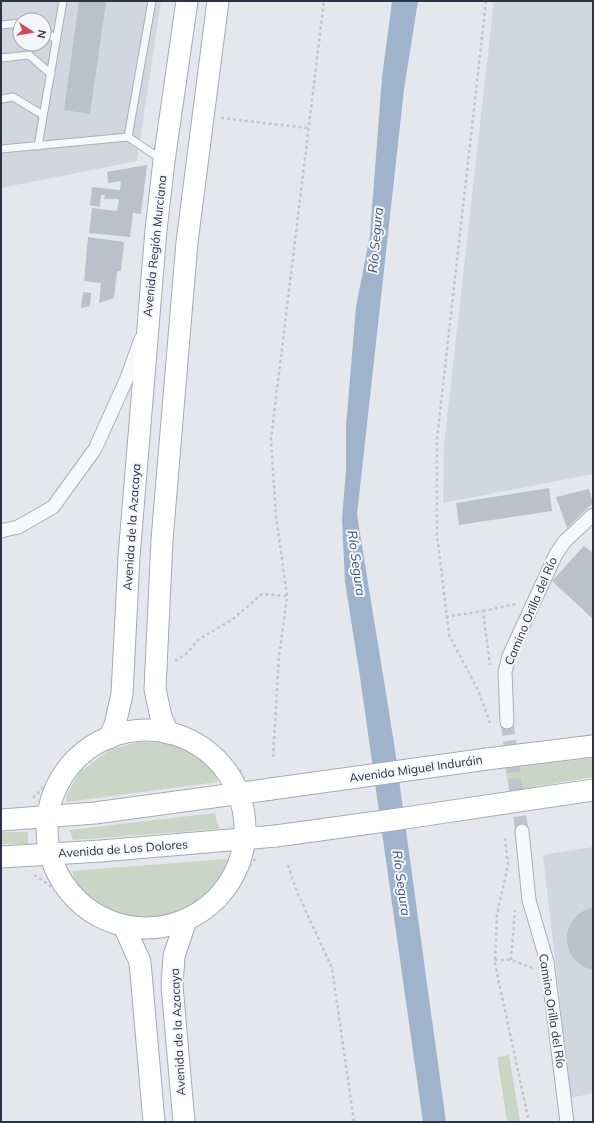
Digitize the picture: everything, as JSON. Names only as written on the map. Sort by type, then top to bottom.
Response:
[{"type":"main road","name":"Avenida Región Murciana","points":[[149,315],[164,161],[187,1]]},
{"type":"main road","points":[[168,733],[157,703],[155,674],[162,540],[180,316],[202,116],[218,1]]},
{"type":"main road","name":"Avenida de la Azacaya","points":[[110,738],[115,725],[122,694],[130,557],[149,315]]},
{"type":"main road","points":[[148,730],[168,733],[196,744],[208,752],[228,774],[239,795],[243,810],[245,840],[238,866],[229,883],[217,898],[203,911],[186,920],[155,928],[124,926],[104,919],[81,904],[60,879],[50,854],[47,830],[48,818],[54,794],[70,766],[90,748],[110,738],[128,732],[148,730]]},
{"type":"main road","name":"Avenida Miguel Induráin","points":[[239,795],[271,789],[487,759],[593,746]]},
{"type":"main road","points":[[245,840],[593,790]]},
{"type":"main road","points":[[1,820],[95,814],[239,795]]},
{"type":"main road","name":"Avenida de Los Dolores","points":[[1,857],[245,840]]},
{"type":"main road","name":"Avenida de la Azacaya","points":[[184,1122],[172,986],[174,956],[186,920]]},
{"type":"main road","points":[[124,926],[140,962],[154,1122]]},
{"type":"street","name":"Avenida Región Murciana","points":[[1,531],[18,528],[53,508],[95,448],[127,378],[149,315]]},
{"type":"street","name":"Camino Orilla del Río","points":[[507,722],[505,672],[509,656],[556,554],[565,540],[593,515]]},
{"type":"street","name":"Camino Orilla del Río","points":[[522,831],[529,900],[546,962],[567,1122]]},
{"type":"lane","points":[[38,146],[63,1]]},
{"type":"lane","points":[[128,137],[152,1]]},
{"type":"lane","points":[[1,25],[12,24]]},
{"type":"lane","points":[[52,36],[56,40]]},
{"type":"lane","points":[[1,58],[29,55],[51,74]]},
{"type":"lane","points":[[1,99],[13,97],[43,115]]},
{"type":"lane","points":[[1,149],[128,137],[164,161]]},
{"type":"path","points":[[273,757],[279,657],[287,596],[276,516],[271,439],[324,1]]},
{"type":"path","points":[[486,1],[437,438],[437,534],[448,635],[478,690],[490,723]]},
{"type":"path","points":[[202,116],[308,128]]},
{"type":"path","points":[[173,663],[186,654],[198,640],[233,619],[262,594],[287,596]]},
{"type":"path","points":[[446,617],[534,602]]},
{"type":"path","points":[[483,610],[485,620]]},
{"type":"path","points":[[505,838],[508,865],[497,914],[495,960],[528,1122]]},
{"type":"path","points":[[288,865],[297,892],[332,968],[354,1122]]},
{"type":"path","points":[[495,960],[511,960],[548,975]]},
{"type":"shaded area","points":[[1,1],[161,1],[137,161],[1,188]]},
{"type":"shaded area","points":[[494,1],[593,1],[593,474],[443,503],[444,445]]},
{"type":"shaded area","points":[[593,847],[593,1093],[571,1098],[543,855]]},
{"type":"green space","points":[[138,742],[161,742],[188,751],[209,767],[218,782],[67,802],[66,796],[79,773],[109,750]]},
{"type":"green space","points":[[593,758],[593,777],[509,791],[505,768]]},
{"type":"green space","points":[[215,813],[219,829],[73,840],[69,830]]},
{"type":"green space","points":[[1,832],[28,832],[28,844],[1,844]]},
{"type":"green space","points":[[228,859],[214,888],[198,905],[188,912],[181,914],[152,918],[137,918],[119,915],[97,904],[79,888],[72,871]]},
{"type":"green space","points":[[509,1055],[520,1122],[507,1122],[497,1057]]},
{"type":"water","name":"Río Segura","points":[[392,1],[418,1],[404,89],[357,515],[394,743],[446,1122],[423,1122],[360,677],[345,582],[342,519],[346,470],[346,426],[356,307],[370,235],[382,77]]},
{"type":"building","points":[[79,1],[106,2],[90,114],[64,110]]},
{"type":"building","points":[[147,165],[141,214],[133,213],[130,237],[89,233],[92,208],[117,211],[119,199],[104,199],[105,195],[101,195],[100,207],[90,205],[92,187],[120,190],[121,181],[108,183],[107,172]]},
{"type":"building","points":[[88,237],[124,242],[121,271],[117,271],[114,298],[99,303],[101,283],[84,281]]},
{"type":"building","points":[[83,292],[91,293],[90,306],[81,308]]},
{"type":"building","points":[[549,488],[552,511],[459,525],[456,503]]},
{"type":"building","points":[[589,489],[593,503],[567,528],[556,497]]},
{"type":"building","points":[[584,546],[593,553],[593,619],[552,581]]},
{"type":"building","points":[[593,907],[593,970],[584,967],[576,961],[570,953],[567,943],[567,933],[571,923],[577,915]]},
{"type":"tunnel","points":[[507,722],[522,831]]}]
